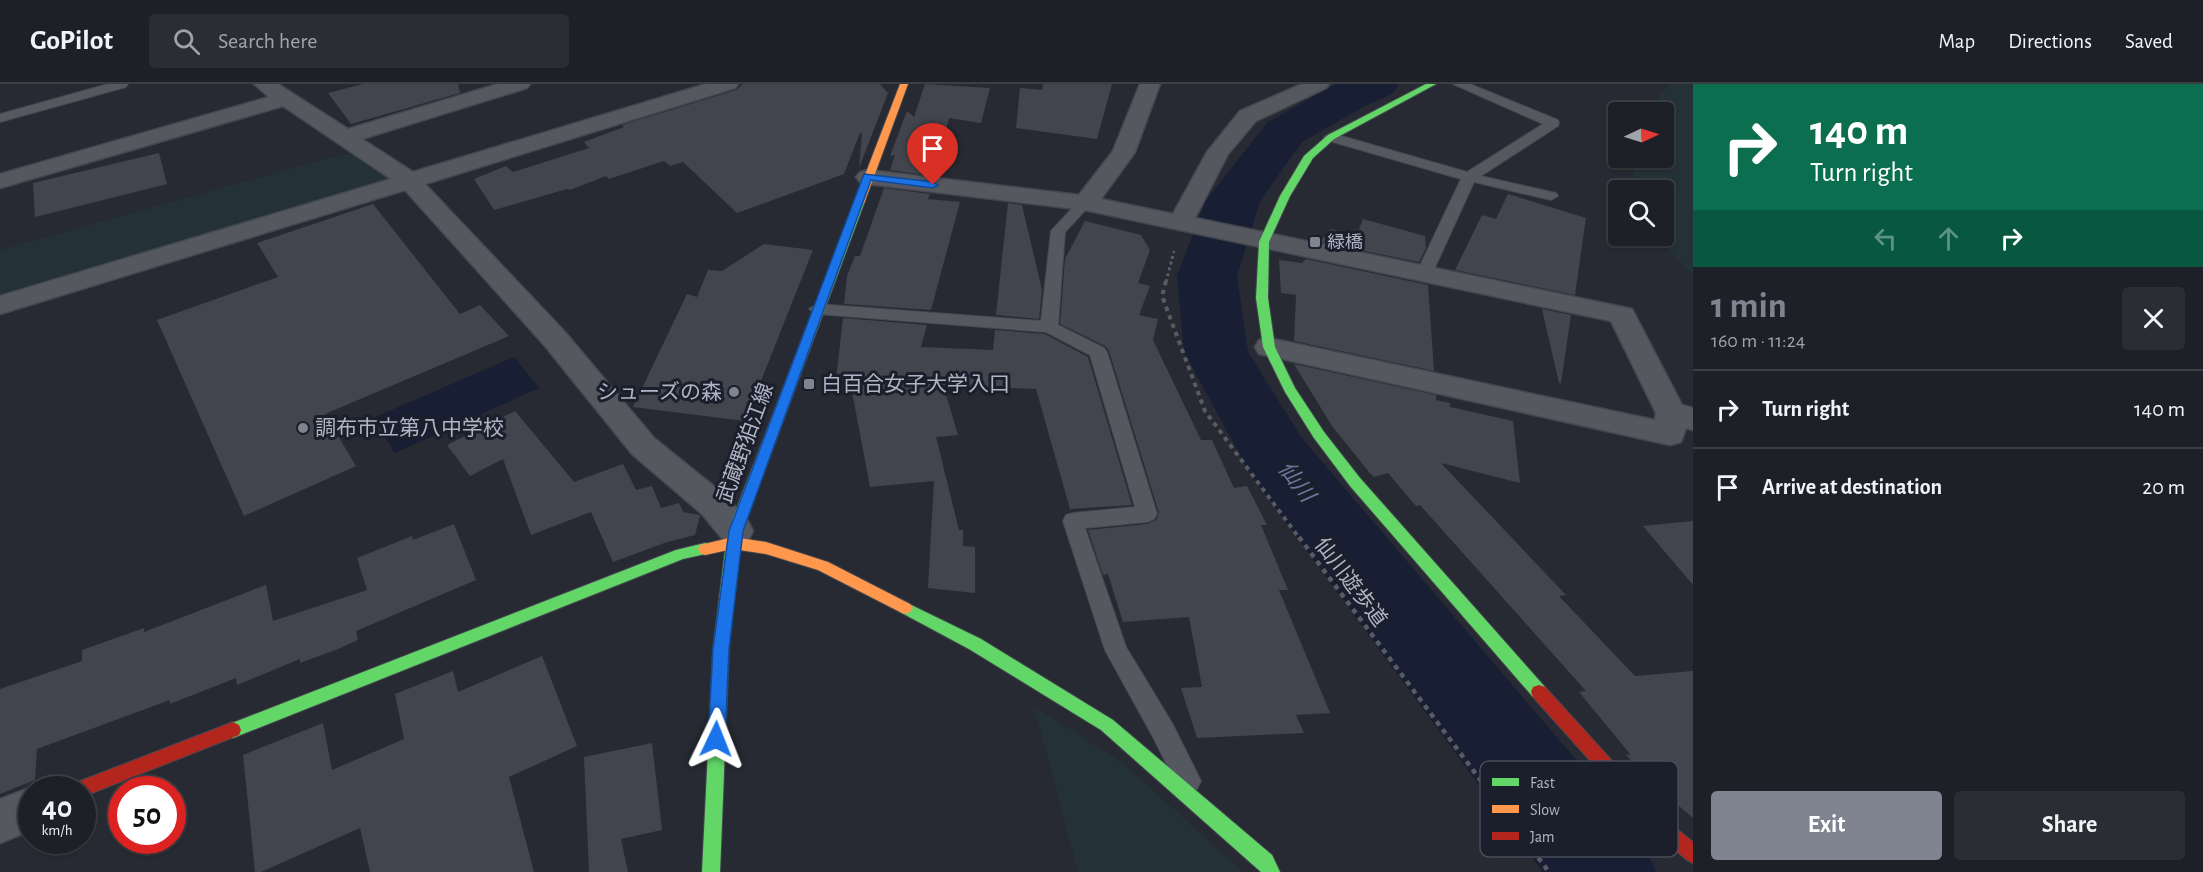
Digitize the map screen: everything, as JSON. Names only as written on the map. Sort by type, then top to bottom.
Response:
[{"type":"street","points":[[264,84],[409,180],[555,339],[644,446],[714,505],[735,537]]},
{"type":"street","points":[[343,138],[520,84]]},
{"type":"street","name":"武蔵野狛江線","points":[[711,872],[721,649],[735,537],[817,309],[904,84]]},
{"type":"street","points":[[1084,203],[1124,152],[1150,84]]},
{"type":"street","points":[[1180,224],[1218,152],[1248,116],[1319,84]]},
{"type":"street","points":[[1432,84],[1331,137],[1310,156],[1257,240],[1269,347],[1289,389],[1319,435],[1355,482],[1600,761]]},
{"type":"street","points":[[0,305],[712,86]]},
{"type":"street","points":[[0,181],[284,99]]},
{"type":"street","points":[[868,177],[1084,203],[1622,315],[1682,416],[1670,434],[1269,347]]},
{"type":"street","points":[[96,783],[681,554],[735,537],[823,566],[975,644],[1107,725],[1265,862],[1271,872]]},
{"type":"street","points":[[0,821],[18,814]]},
{"type":"street","points":[[1678,850],[1689,864]]},
{"type":"lane","points":[[0,118],[122,84]]},
{"type":"lane","points":[[1424,274],[1469,177],[1553,123],[1459,84]]},
{"type":"lane","points":[[1331,137],[1469,177],[1551,196]]},
{"type":"lane","points":[[1049,327],[1058,231],[1084,203]]},
{"type":"lane","points":[[817,309],[1049,327],[1098,352],[1147,514],[1073,521],[1116,650],[1163,732],[1200,805]]},
{"type":"path","name":"仙川遊歩道","points":[[1180,224],[1162,296],[1205,411],[1480,780]]},
{"type":"path","name":"仙川遊歩道","points":[[1538,857],[1549,872]]},
{"type":"shaded area","points":[[1669,84],[1693,84],[1693,276],[1665,246],[1674,246],[1674,180],[1633,180],[1634,168],[1674,168],[1674,102],[1656,102]]},
{"type":"shaded area","points":[[340,155],[353,155],[396,179],[0,294],[0,250]]},
{"type":"shaded area","points":[[1034,707],[1123,763],[1243,872],[1078,872]]},
{"type":"water","points":[[514,357],[539,388],[395,453],[373,418]]},
{"type":"building","points":[[363,84],[458,84],[460,93],[351,124],[328,93]]},
{"type":"building","points":[[743,84],[880,84],[888,93],[859,168],[862,134],[860,133],[844,174],[737,213],[683,162],[670,166],[664,161],[609,179],[606,176],[570,190],[494,210],[474,179],[506,166],[513,172],[589,148],[584,142],[624,127],[622,125],[736,90]]},
{"type":"building","points":[[925,84],[990,88],[981,123],[949,118],[934,176],[890,170],[895,155],[890,156],[907,111],[914,117]]},
{"type":"building","points":[[1043,84],[1112,84],[1097,139],[1016,128],[1020,88],[1042,90]]},
{"type":"building","points":[[159,153],[167,184],[35,217],[33,183]]},
{"type":"building","points":[[884,188],[930,194],[928,199],[960,202],[931,310],[844,304],[847,276],[855,256],[860,256]]},
{"type":"building","points":[[1508,194],[1586,218],[1575,295],[1455,270],[1482,215],[1496,219]]},
{"type":"building","points":[[1008,203],[1022,205],[1042,290],[1039,319],[996,315]]},
{"type":"building","points":[[373,204],[460,314],[480,305],[509,336],[325,414],[356,466],[244,516],[157,320],[278,277],[257,243]]},
{"type":"building","points":[[1363,219],[1425,236],[1426,248],[1419,262],[1320,242],[1330,229],[1357,235]]},
{"type":"building","points":[[1085,221],[1141,235],[1150,250],[1138,283],[1150,286],[1139,315],[1158,319],[1153,340],[1201,440],[1212,440],[1234,488],[1247,486],[1267,525],[1261,525],[1288,590],[1279,590],[1330,713],[1296,715],[1304,733],[1197,738],[1181,688],[1202,687],[1189,617],[1123,622],[1108,574],[1103,575],[1088,530],[1147,524],[1156,520],[1159,513],[1109,351],[1105,346],[1060,324],[1065,259]]},
{"type":"building","points":[[764,244],[813,250],[745,421],[633,407],[687,294],[697,297],[708,270],[722,271]]},
{"type":"building","points":[[1306,259],[1428,285],[1434,371],[1294,341],[1296,295],[1281,293],[1279,260],[1302,263]]},
{"type":"building","points":[[1542,309],[1571,315],[1561,383],[1559,383]]},
{"type":"building","points":[[843,318],[927,325],[921,347],[993,350],[995,330],[1045,334],[1088,357],[1132,505],[1070,509],[1036,389],[943,385],[958,435],[936,437],[959,530],[963,530],[963,546],[975,547],[975,593],[928,588],[934,481],[870,487],[850,381],[836,380]]},
{"type":"building","points":[[1294,364],[1436,395],[1436,400],[1450,403],[1450,407],[1513,421],[1520,483],[1441,463],[1566,595],[1559,596],[1635,676],[1693,671],[1693,818],[1678,805],[1678,761],[1632,761],[1626,755],[1630,754],[1579,692],[1586,691],[1420,505],[1416,506],[1388,473],[1374,477],[1332,426]]},
{"type":"building","points":[[515,411],[574,482],[623,464],[636,490],[652,486],[661,508],[679,503],[683,512],[700,515],[695,535],[667,542],[613,562],[591,512],[531,535],[503,459],[470,476],[447,445]]},
{"type":"building","points":[[1693,521],[1693,585],[1643,526]]},
{"type":"building","points":[[454,524],[476,580],[356,631],[358,640],[338,649],[300,663],[300,659],[237,685],[236,678],[170,704],[170,700],[37,749],[35,776],[18,776],[18,787],[0,794],[0,689],[82,661],[82,650],[144,628],[144,632],[266,585],[273,621],[367,590],[357,558],[412,536],[413,540]]},
{"type":"building","points":[[542,656],[577,746],[509,777],[534,872],[370,872],[360,828],[261,872],[255,872],[243,755],[323,723],[332,770],[404,739],[395,694],[453,671],[458,692]]},
{"type":"building","points":[[652,743],[662,830],[621,839],[628,872],[589,872],[584,757]]},
{"type":"waterway","name":"仙川","points":[[1376,84],[1348,96],[1285,132],[1233,200],[1207,276],[1216,352],[1276,456],[1517,761]]},
{"type":"waterway","name":"仙川","points":[[1593,857],[1605,872]]},
{"type":"traffic: fast","points":[[1432,84],[1331,137],[1309,156],[1285,196],[1264,242],[1262,298],[1269,347],[1289,389],[1319,435],[1355,482],[1539,692]]},
{"type":"traffic: fast","points":[[711,872],[721,649],[733,543],[740,518],[860,201]]},
{"type":"traffic: fast","points":[[233,730],[681,554],[705,549]]},
{"type":"traffic: fast","points":[[905,608],[975,644],[1107,725],[1265,862],[1271,872]]},
{"type":"traffic: slow","points":[[860,201],[904,84]]},
{"type":"traffic: slow","points":[[705,549],[733,543],[766,548],[823,566],[905,608]]},
{"type":"traffic: jam","points":[[1539,692],[1601,761]]},
{"type":"traffic: jam","points":[[96,783],[233,730]]},
{"type":"traffic: jam","points":[[1678,841],[1693,854]]},
{"type":"place","name":"緑橋","points":[[1315,242]]},
{"type":"place","name":"白百合女子大学入口","points":[[809,384]]},
{"type":"place","name":"シューズの森","points":[[734,392]]},
{"type":"place","name":"調布市立第八中学校","points":[[303,428]]},
{"type":"route","points":[[716,739],[721,649],[736,531],[868,177],[933,185]]}]
